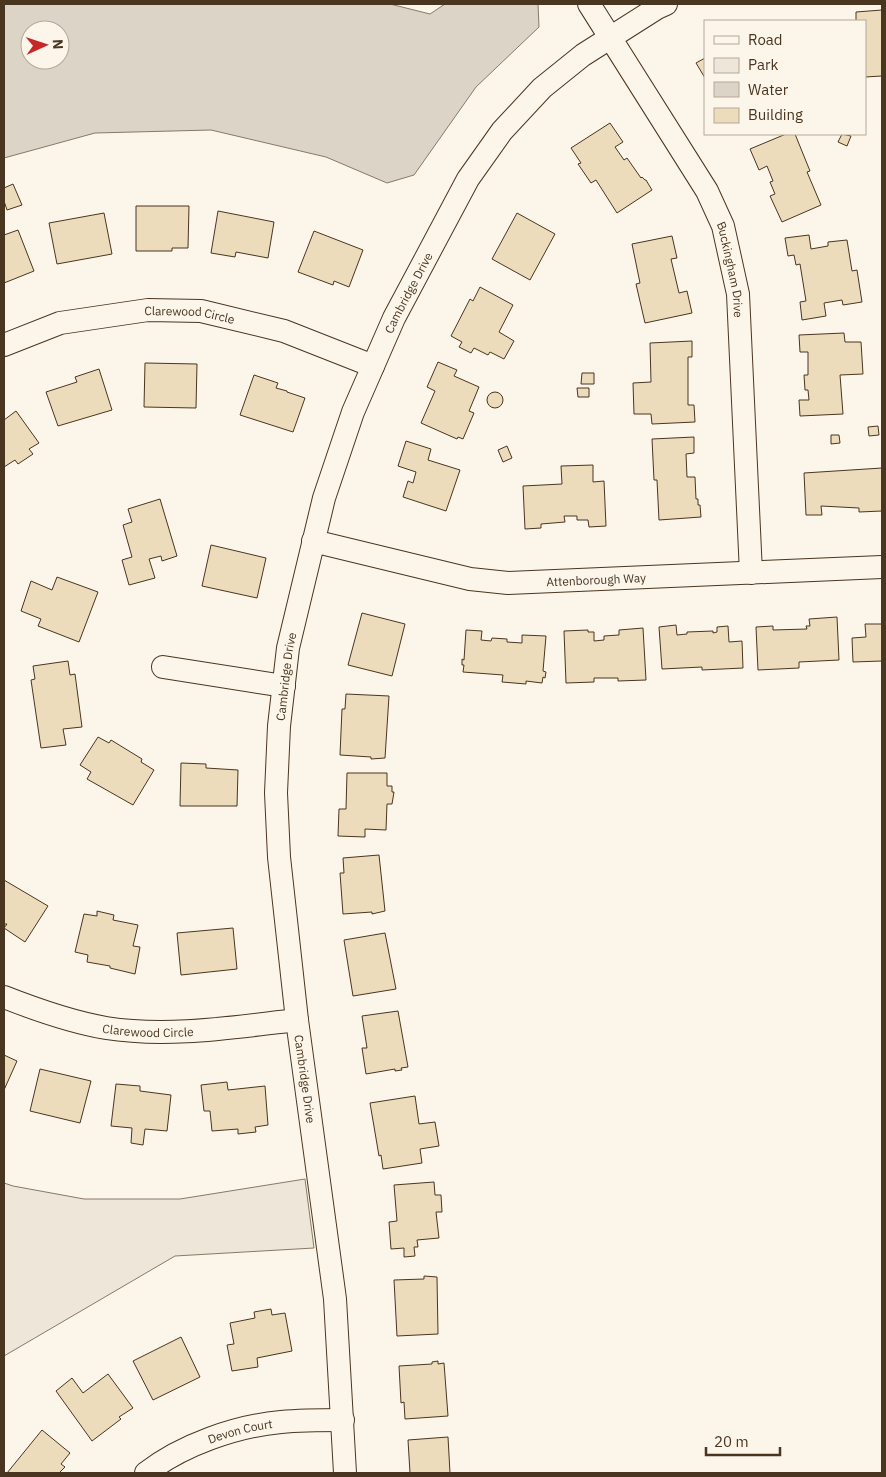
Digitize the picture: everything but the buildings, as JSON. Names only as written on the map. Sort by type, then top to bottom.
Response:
[{"type":"street","name":"Buckingham Drive","points":[[589,4],[707,191],[723,226],[738,294],[751,573]]},
{"type":"street","name":"Cambridge Drive","points":[[345,1473],[335,1299],[297,1020],[279,857],[276,793],[279,726],[288,648],[324,498],[353,412],[394,318],[468,179],[502,131],[542,88],[583,55],[666,4]]},
{"type":"street","name":"Clarewood Circle","points":[[4,345],[60,323],[148,310],[201,312],[284,331],[373,366]]},
{"type":"street","name":"Attenborough Way","points":[[313,541],[470,579],[508,582],[882,567]]},
{"type":"street","points":[[163,667],[284,686]]},
{"type":"street","name":"Clarewood Circle","points":[[4,997],[48,1014],[106,1028],[148,1032],[186,1032],[297,1020]]},
{"type":"street","name":"Devon Court","points":[[146,1473],[192,1446],[239,1429],[280,1422],[343,1420]]},
{"type":"green space","points":[[305,1179],[314,1248],[175,1256],[4,1356],[4,1183],[84,1199],[180,1199]]},
{"type":"water","points":[[4,4],[390,4],[430,14],[445,4],[538,4],[539,27],[476,87],[414,175],[387,183],[326,157],[211,130],[95,133],[4,158]]}]
